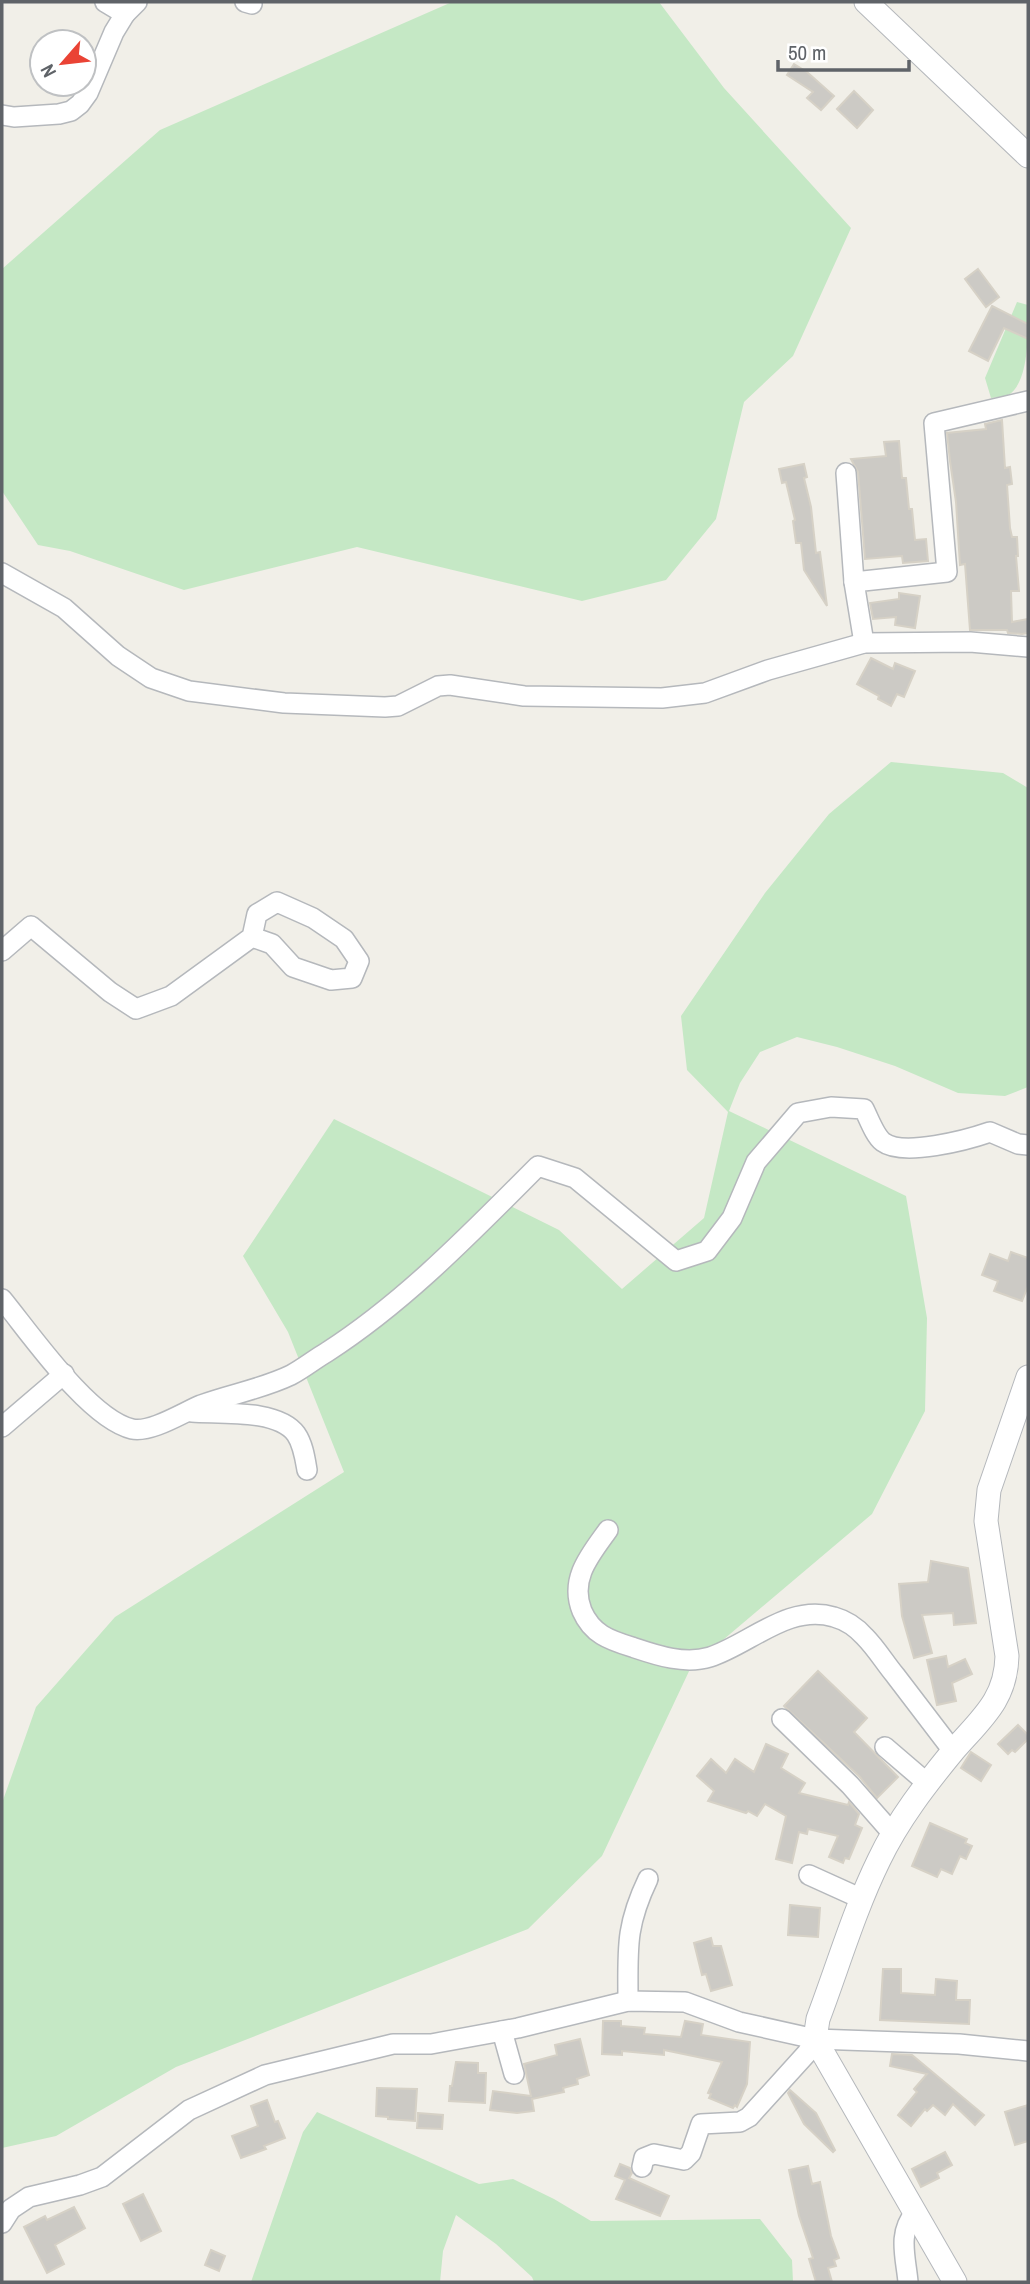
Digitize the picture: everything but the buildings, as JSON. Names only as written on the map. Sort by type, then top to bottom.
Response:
[{"type":"street","points":[[2,115],[14,117],[60,114],[71,111],[80,104],[88,93],[114,32],[131,8],[105,2]]},
{"type":"street","points":[[866,2],[1028,156]]},
{"type":"street","points":[[854,582],[947,572],[934,423],[1028,401]]},
{"type":"street","points":[[846,473],[854,582],[864,643]]},
{"type":"street","points":[[2,573],[64,608],[117,656],[151,678],[188,691],[284,703],[398,706],[438,686],[450,685],[524,696],[689,696],[864,643],[970,642],[1028,647]]},
{"type":"street","points":[[2,951],[31,926],[110,992],[136,1009],[171,996],[251,937],[257,914],[277,902],[313,918],[344,939],[359,961],[352,978],[331,981],[293,967],[272,944],[251,937]]},
{"type":"street","points":[[6,1312],[79,1392],[110,1420],[133,1429],[151,1428],[184,1412],[218,1399],[251,1391],[292,1374],[366,1327],[482,1222],[538,1166],[575,1178],[676,1261],[707,1251],[732,1218],[756,1162],[798,1113],[831,1107],[864,1109],[882,1142],[897,1149],[964,1141],[990,1132],[1018,1144],[1028,1145]]},
{"type":"street","points":[[2,1427],[64,1374]]},
{"type":"street","points":[[642,2167],[644,2158],[654,2154],[684,2160],[691,2153],[701,2124],[740,2122],[749,2117],[807,2053],[815,2039],[818,2019],[862,1899],[893,1834],[928,1783],[991,1709],[1001,1692],[1007,1675],[1007,1656],[986,1521],[989,1490],[1028,1377]]},
{"type":"street","points":[[184,1412],[266,1416],[285,1424],[296,1434],[307,1470]]},
{"type":"street","points":[[608,1530],[586,1561],[577,1585],[580,1607],[589,1625],[611,1641],[658,1656],[683,1660],[709,1657],[801,1616],[821,1613],[838,1618],[865,1637],[954,1751]]},
{"type":"street","points":[[782,1719],[850,1784],[893,1834]]},
{"type":"street","points":[[885,1747],[928,1783]]},
{"type":"street","points":[[809,1875],[862,1899]]},
{"type":"street","points":[[628,2001],[628,1935],[634,1907],[648,1879]]},
{"type":"street","points":[[2,2223],[11,2209],[29,2197],[80,2186],[102,2177],[190,2110],[265,2076],[393,2044],[432,2044],[502,2031],[628,2001],[685,2002],[739,2022],[815,2039],[959,2044],[1028,2051]]},
{"type":"street","points":[[502,2031],[514,2074]]},
{"type":"street","points":[[815,2039],[955,2282]]},
{"type":"street","points":[[908,2282],[903,2236],[906,2223],[915,2213]]},
{"type":"green space","points":[[452,2],[659,2],[724,88],[851,228],[793,356],[744,402],[716,519],[666,580],[582,601],[357,547],[184,590],[70,551],[38,545],[2,491],[2,269],[160,130]]},
{"type":"green space","points":[[1017,302],[1028,305],[1024,368],[1015,389],[1008,395],[991,398],[985,378]]},
{"type":"green space","points":[[891,762],[1003,773],[1028,788],[1028,1087],[1005,1096],[958,1093],[895,1066],[797,1037],[760,1052],[740,1083],[729,1111],[906,1196],[927,1318],[925,1411],[872,1514],[691,1667],[602,1856],[528,1929],[176,2067],[56,2136],[2,2148],[2,1803],[36,1707],[115,1617],[344,1472],[288,1332],[243,1256],[334,1119],[559,1230],[622,1289],[704,1218],[728,1112],[687,1070],[681,1016],[765,893],[829,814]]},
{"type":"green space","points":[[317,2112],[479,2184],[513,2179],[591,2221],[760,2219],[792,2260],[793,2282],[534,2282],[532,2277],[496,2244],[456,2215],[443,2251],[440,2282],[251,2282],[303,2132]]}]
